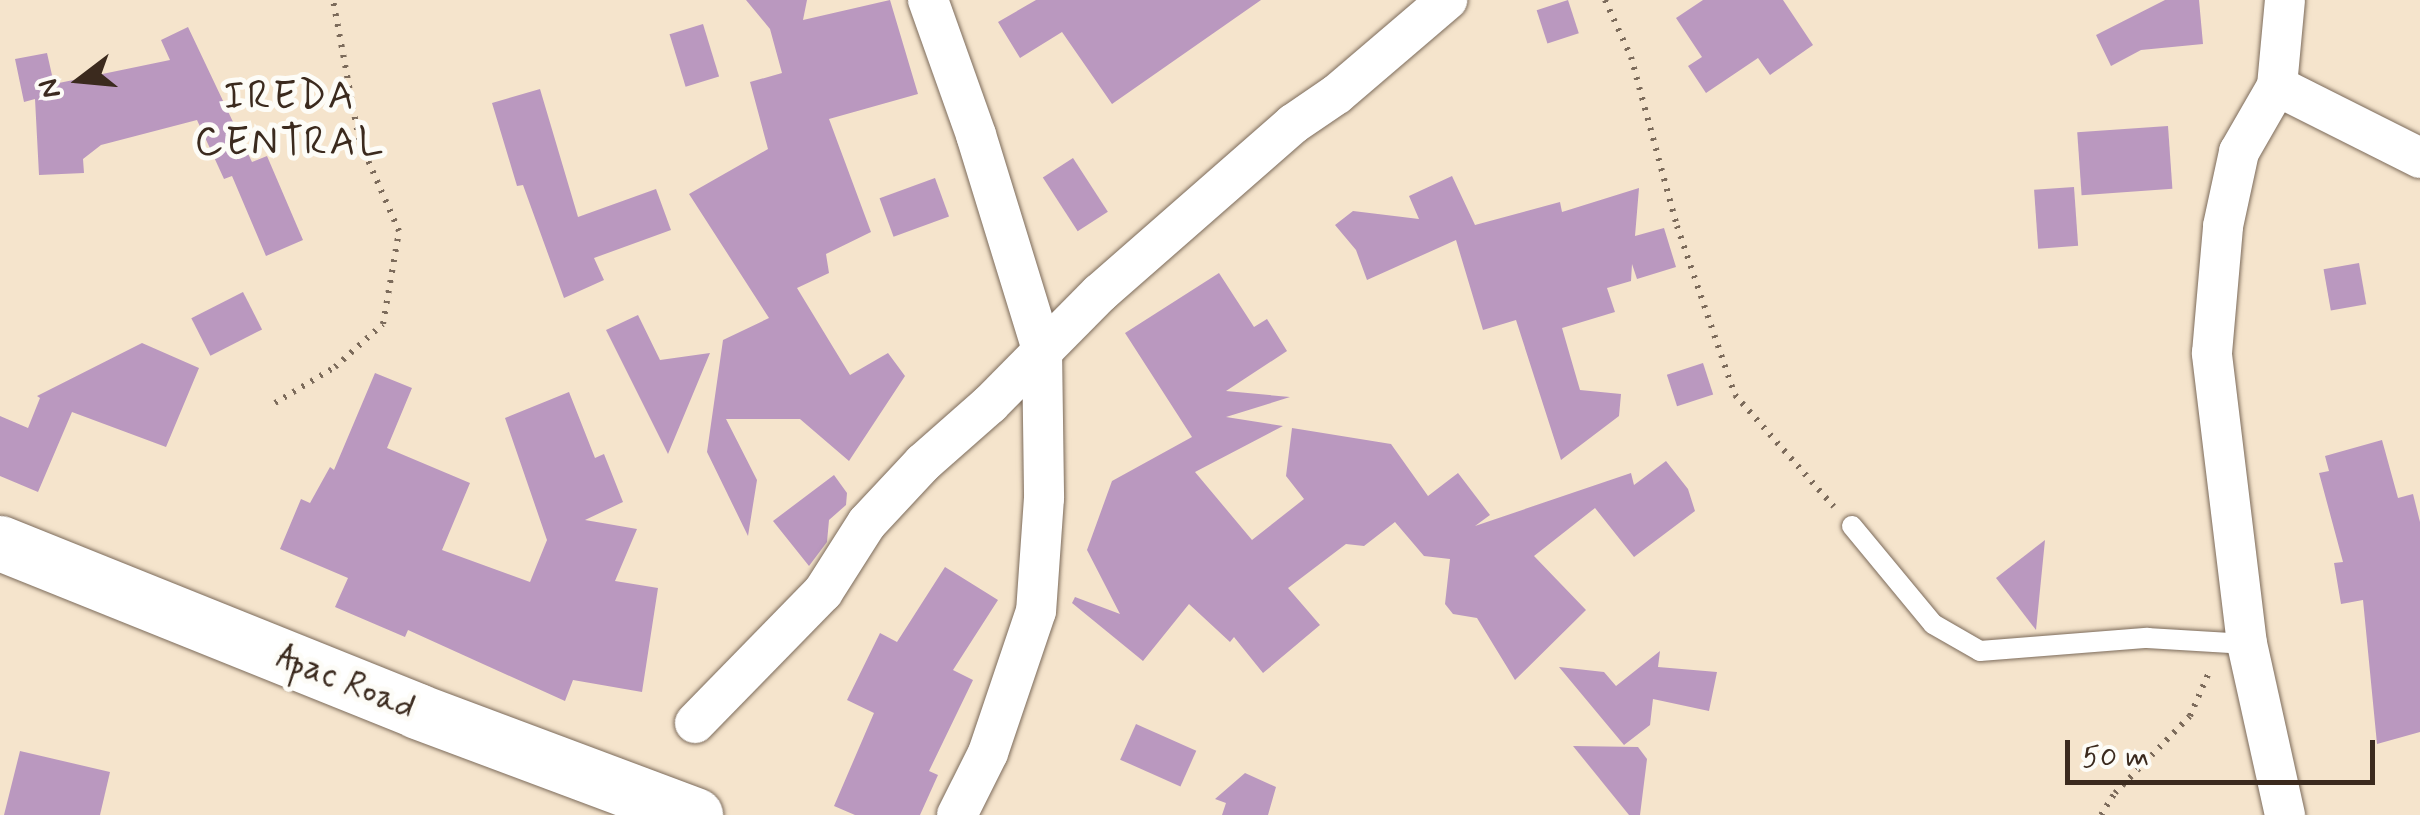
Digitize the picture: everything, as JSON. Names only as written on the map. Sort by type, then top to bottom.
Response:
[{"type":"main road","name":"Apac Road","points":[[0,543],[417,711],[605,799],[695,815]]},
{"type":"street","points":[[928,0],[976,135],[1042,349],[1044,498],[1036,611],[988,753],[957,815]]},
{"type":"street","points":[[695,722],[824,592],[866,524],[922,463],[990,404],[1042,349],[1294,124],[1337,94],[1446,0]]},
{"type":"street","points":[[2285,0],[2277,86],[2239,152],[2224,226],[2212,353],[2235,644],[2285,815]]},
{"type":"street","points":[[2277,86],[2420,158]]},
{"type":"lane","points":[[1852,526],[1933,624],[1980,651],[2147,638],[2235,644]]},
{"type":"path","points":[[276,403],[335,367],[382,324],[399,231],[359,140],[332,0]]},
{"type":"path","points":[[1605,0],[1631,57],[1677,226],[1736,396],[1852,526]]},
{"type":"path","points":[[2101,815],[2115,794],[2190,716],[2235,644]]},
{"type":"building","points":[[746,0],[807,0],[803,20],[890,0],[918,94],[829,119],[871,232],[826,254],[829,273],[797,288],[850,375],[888,353],[905,376],[849,461],[800,419],[726,419],[757,480],[748,536],[707,452],[723,340],[769,318],[689,194],[768,149],[750,82],[782,73],[770,29]]},
{"type":"building","points":[[1036,0],[1261,0],[1112,104],[1062,32],[1020,58],[998,22]]},
{"type":"building","points":[[1568,0],[1579,33],[1547,43],[1537,10]]},
{"type":"building","points":[[1703,0],[1783,0],[1813,45],[1770,75],[1758,58],[1706,93],[1688,66],[1702,57],[1676,18]]},
{"type":"building","points":[[2165,0],[2199,0],[2203,44],[2141,50],[2111,66],[2096,35]]},
{"type":"building","points":[[703,24],[719,77],[686,87],[670,34]]},
{"type":"building","points":[[188,27],[252,162],[267,156],[303,240],[266,256],[232,176],[224,179],[197,120],[101,145],[83,159],[84,173],[39,175],[35,99],[24,102],[15,59],[47,53],[54,84],[170,60],[161,40]]},
{"type":"building","points":[[540,89],[578,217],[656,189],[671,230],[594,258],[604,280],[564,298],[523,185],[517,186],[492,103]]},
{"type":"building","points":[[2168,126],[2172,189],[2082,195],[2077,132]]},
{"type":"building","points":[[1073,158],[1108,212],[1078,231],[1043,178]]},
{"type":"building","points":[[1452,176],[1475,225],[1560,202],[1562,212],[1639,188],[1635,236],[1664,228],[1676,267],[1637,279],[1632,264],[1631,281],[1607,288],[1615,312],[1562,328],[1580,390],[1621,394],[1619,416],[1561,460],[1516,320],[1483,330],[1456,240],[1367,280],[1356,250],[1335,225],[1353,211],[1419,219],[1409,196]]},
{"type":"building","points":[[935,178],[949,217],[894,237],[880,198]]},
{"type":"building","points":[[2074,187],[2078,246],[2038,249],[2034,190]]},
{"type":"building","points":[[2359,263],[2366,304],[2331,311],[2324,269]]},
{"type":"building","points":[[1219,273],[1254,327],[1267,319],[1287,351],[1226,391],[1290,397],[1226,417],[1283,426],[1195,472],[1252,540],[1304,499],[1286,476],[1292,428],[1391,444],[1428,496],[1458,473],[1490,515],[1475,526],[1631,473],[1634,485],[1666,461],[1688,489],[1695,511],[1634,557],[1595,508],[1534,556],[1586,610],[1515,680],[1477,618],[1453,614],[1445,604],[1450,559],[1424,556],[1395,522],[1364,546],[1346,544],[1288,588],[1320,625],[1263,673],[1234,637],[1230,642],[1189,604],[1143,661],[1072,603],[1075,597],[1120,614],[1087,550],[1112,481],[1192,437],[1125,333]]},
{"type":"building","points":[[243,292],[262,329],[210,356],[191,318]]},
{"type":"building","points":[[638,315],[660,360],[710,353],[668,454],[606,330]]},
{"type":"building","points":[[142,343],[199,368],[166,447],[72,412],[38,492],[0,476],[0,416],[28,428],[40,398],[37,396]]},
{"type":"building","points":[[1703,363],[1713,394],[1677,406],[1667,375]]},
{"type":"building","points":[[375,373],[412,388],[387,448],[470,483],[442,550],[530,582],[547,540],[505,418],[569,392],[595,458],[604,454],[623,502],[585,520],[637,529],[615,581],[658,588],[642,692],[573,680],[565,701],[408,630],[405,637],[335,607],[348,578],[280,549],[301,499],[310,503],[330,467],[334,470]]},
{"type":"building","points":[[2382,440],[2398,498],[2413,494],[2420,522],[2420,732],[2377,744],[2363,600],[2341,604],[2334,563],[2343,562],[2319,473],[2329,471],[2325,456]]},
{"type":"building","points":[[834,475],[847,493],[846,505],[829,520],[827,542],[809,566],[773,521]]},
{"type":"building","points":[[2045,540],[2036,630],[1996,578]]},
{"type":"building","points":[[945,567],[998,600],[953,670],[973,680],[929,771],[938,775],[920,815],[855,815],[834,806],[874,713],[847,700],[880,633],[897,642]]},
{"type":"building","points":[[1660,651],[1658,667],[1717,672],[1709,711],[1653,699],[1650,725],[1624,745],[1559,667],[1604,672],[1616,686]]},
{"type":"building","points":[[1136,724],[1196,751],[1180,786],[1120,760]]},
{"type":"building","points":[[1573,746],[1638,747],[1647,759],[1640,815],[1629,815]]},
{"type":"building","points":[[20,751],[110,772],[100,815],[4,815]]},
{"type":"building","points":[[1245,773],[1276,787],[1268,815],[1222,815],[1226,803],[1215,799]]},
{"type":"district","name":"IREDA CENTRAL","points":[[290,120]]}]
